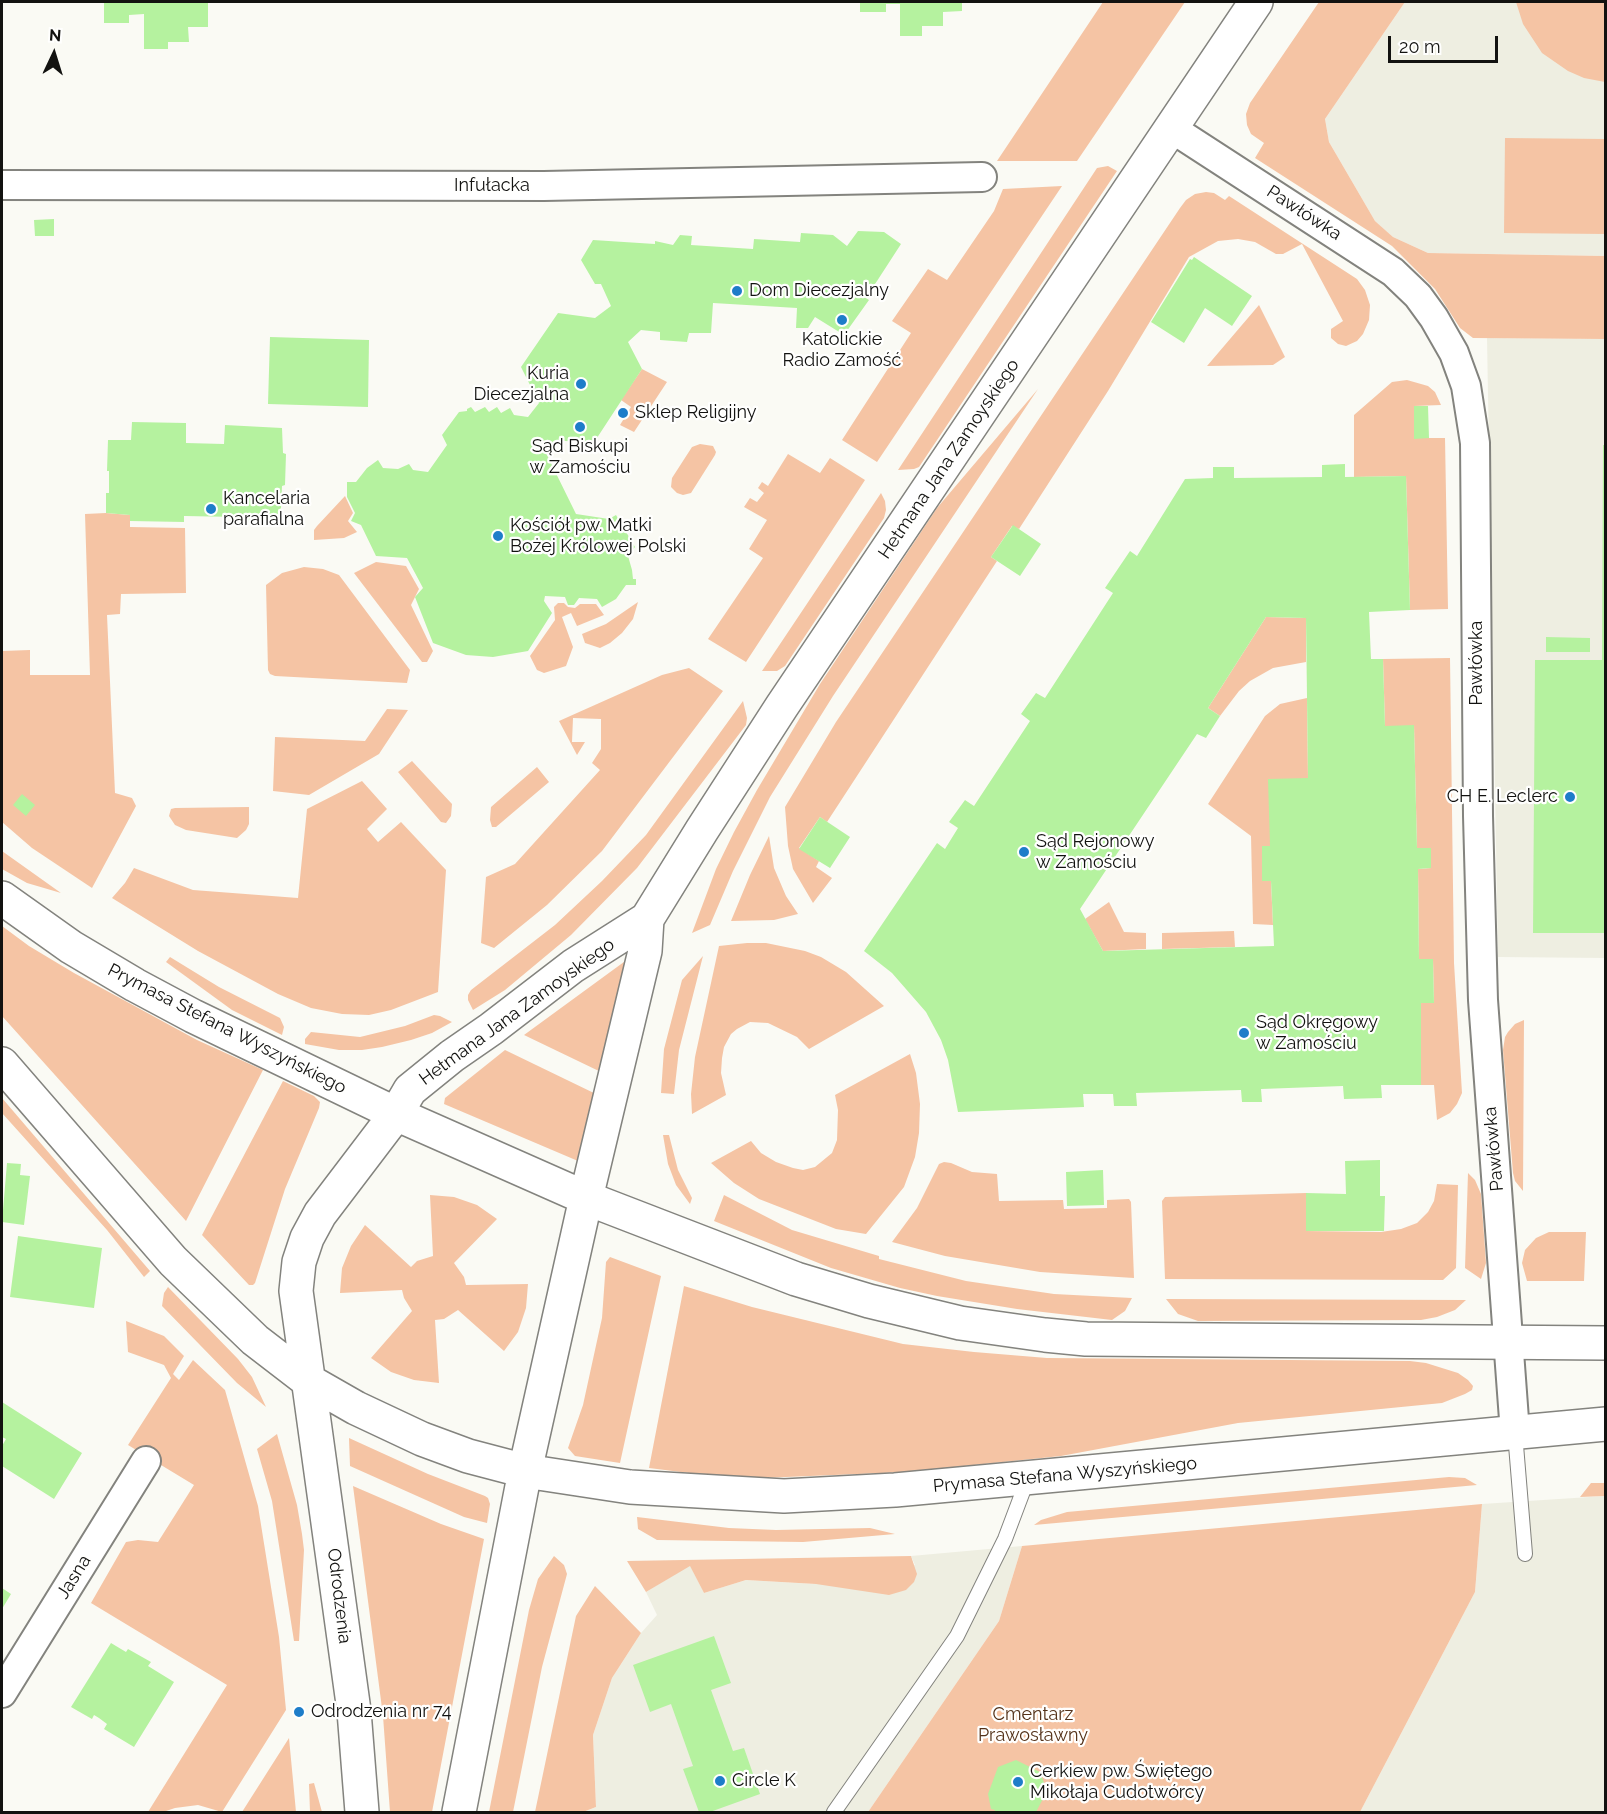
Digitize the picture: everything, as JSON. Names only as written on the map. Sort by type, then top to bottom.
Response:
[{"type":"main road","name":"Hetmana Jana Zamoyskiego","points":[[307,1380],[296,1292],[299,1262],[307,1238],[320,1214],[396,1114],[410,1090],[573,966],[647,919],[782,706],[1256,2]]},
{"type":"main road","name":"Prymasa Stefana Wyszyńskiego","points":[[2,898],[71,947],[193,1016],[396,1114],[586,1198]]},
{"type":"main road","name":"Hetmana Jana Zamoyskiego","points":[[525,1472],[586,1198],[645,951],[647,919]]},
{"type":"main road","points":[[2,1064],[173,1261],[255,1340],[307,1380]]},
{"type":"main road","points":[[586,1198],[796,1279],[902,1310],[971,1325],[1086,1339],[1605,1342]]},
{"type":"main road","name":"Prymasa Stefana Wyszyńskiego","points":[[307,1380],[356,1408],[422,1439],[468,1456],[525,1472],[630,1487],[784,1496],[895,1490],[1605,1425]]},
{"type":"main road","name":"Odrodzenia","points":[[307,1380],[354,1711],[362,1812]]},
{"type":"main road","points":[[459,1812],[525,1472]]},
{"type":"street","name":"Pawłówka","points":[[1172,128],[1393,272],[1418,296],[1434,318],[1454,353],[1466,386],[1475,443],[1478,816],[1483,1000],[1515,1433]]},
{"type":"street","name":"Infułacka","points":[[2,185],[544,186],[982,177]]},
{"type":"street","name":"Jasna","points":[[2,1693],[146,1461]]},
{"type":"lane","points":[[1515,1433],[1525,1554]]},
{"type":"lane","points":[[834,1812],[957,1636],[1005,1539],[1028,1478]]},
{"type":"shaded area","points":[[1405,2],[1605,2],[1605,256],[1428,253],[1393,237],[1375,221],[1329,142],[1325,119]]},
{"type":"shaded area","points":[[1487,338],[1605,339],[1605,958],[1498,957]]},
{"type":"shaded area","points":[[1605,1496],[1605,1812],[1360,1812],[1475,1592],[1482,1504]]},
{"type":"shaded area","points":[[1022,1546],[999,1621],[868,1812],[583,1812],[596,1807],[593,1735],[612,1678],[641,1633],[657,1615],[646,1592],[690,1565],[704,1593],[746,1580],[816,1584],[915,1565],[911,1556]]},
{"type":"green space","points":[[1103,2],[1185,2],[1077,161],[997,161]]},
{"type":"green space","points":[[1319,2],[1405,2],[1325,119],[1329,142],[1375,221],[1393,237],[1428,253],[1605,256],[1605,339],[1473,338],[1460,328],[1435,289],[1392,246],[1255,158],[1264,143],[1251,134],[1247,125],[1246,114],[1250,103]]},
{"type":"green space","points":[[1516,2],[1605,2],[1605,82],[1584,78],[1568,71],[1542,53],[1523,24]]},
{"type":"green space","points":[[1505,138],[1605,139],[1605,234],[1504,233]]},
{"type":"green space","points":[[1108,166],[1117,171],[919,467],[898,470],[1097,168]]},
{"type":"green space","points":[[1062,186],[877,462],[842,440],[911,333],[892,321],[928,269],[947,280],[994,211],[1003,189]]},
{"type":"green space","points":[[1214,193],[1225,200],[1229,196],[1357,279],[1365,290],[1370,305],[1369,320],[1363,334],[1357,341],[1346,346],[1338,344],[1331,338],[1331,329],[1343,321],[1302,244],[1283,254],[1276,254],[1255,242],[1238,239],[1218,241],[1189,257],[1108,391],[1019,529],[1012,526],[991,557],[997,561],[827,822],[820,817],[799,848],[819,861],[816,867],[832,878],[813,903],[793,869],[788,846],[785,807],[836,722],[1180,208],[1195,194]]},
{"type":"green space","points":[[1259,305],[1285,357],[1273,365],[1207,366]]},
{"type":"green space","points":[[642,369],[667,382],[634,432],[620,425],[631,407],[621,400]]},
{"type":"green space","points":[[1407,380],[1428,386],[1435,392],[1441,405],[1414,406],[1414,438],[1445,438],[1448,609],[1410,610],[1406,476],[1354,477],[1354,415],[1392,382]]},
{"type":"green space","points":[[1038,389],[833,696],[770,797],[733,871],[710,925],[692,933],[716,869],[734,832],[820,684],[937,508]]},
{"type":"green space","points":[[700,444],[713,446],[715,455],[691,493],[683,495],[677,493],[671,487],[672,478],[692,447]]},
{"type":"green space","points":[[788,454],[820,473],[830,458],[865,480],[746,662],[708,639],[763,558],[749,549],[767,520],[744,507],[750,498],[757,502],[764,493],[758,488],[762,482],[768,486]]},
{"type":"green space","points":[[881,493],[885,501],[884,518],[785,666],[777,671],[762,671]]},
{"type":"green space","points":[[345,496],[353,513],[348,521],[357,532],[344,538],[314,540],[314,530]]},
{"type":"green space","points":[[85,514],[130,515],[130,527],[185,528],[186,593],[121,594],[120,614],[107,615],[115,793],[132,798],[136,806],[92,888],[32,848],[2,822],[2,651],[30,650],[30,675],[90,675]]},
{"type":"green space","points":[[376,562],[406,566],[419,589],[411,605],[433,651],[427,662],[422,662],[354,573]]},
{"type":"green space","points":[[304,567],[323,569],[339,575],[410,670],[407,683],[270,674],[268,670],[266,585],[282,573]]},
{"type":"green space","points":[[638,602],[633,619],[610,643],[600,648],[585,643],[582,634],[606,624]]},
{"type":"green space","points":[[558,603],[575,608],[580,604],[596,604],[604,615],[577,626],[571,613],[562,617],[573,647],[566,666],[544,673],[537,670],[530,656],[555,620],[554,607]]},
{"type":"green space","points":[[1266,617],[1306,618],[1306,662],[1273,668],[1250,681],[1239,691],[1220,716],[1208,708]]},
{"type":"green space","points":[[1450,658],[1454,963],[1462,1093],[1450,1113],[1437,1120],[1434,1085],[1421,1085],[1421,1003],[1434,1003],[1433,960],[1419,959],[1418,869],[1431,868],[1431,849],[1417,848],[1414,726],[1385,726],[1383,659]]},
{"type":"green space","points":[[689,668],[723,691],[602,851],[547,905],[494,948],[481,943],[486,877],[515,864],[600,770],[592,763],[601,749],[601,719],[573,718],[572,742],[585,742],[577,755],[559,721],[662,675]]},
{"type":"green space","points":[[1307,698],[1308,778],[1271,881],[1273,925],[1253,924],[1251,836],[1208,804],[1265,716],[1280,704]]},
{"type":"green space","points":[[743,701],[747,718],[746,725],[637,868],[571,935],[505,990],[473,1010],[468,1000],[471,990],[555,925],[646,835]]},
{"type":"green space","points":[[387,709],[408,710],[379,754],[309,795],[273,791],[275,737],[365,741]]},
{"type":"green space","points":[[412,761],[452,804],[451,816],[446,823],[441,822],[398,772]]},
{"type":"green space","points":[[537,767],[549,782],[496,827],[492,827],[491,807]]},
{"type":"green space","points":[[362,781],[387,809],[367,829],[378,842],[401,822],[446,870],[438,992],[391,1010],[369,1015],[342,1014],[311,1008],[278,994],[198,951],[112,898],[134,868],[193,890],[298,898],[307,809]]},
{"type":"green space","points":[[249,807],[249,824],[237,838],[186,830],[175,825],[169,816],[171,809],[175,808]]},
{"type":"green space","points":[[769,836],[774,868],[786,896],[798,914],[774,920],[731,921],[750,875]]},
{"type":"green space","points":[[2,851],[61,893],[27,883],[2,869]]},
{"type":"green space","points":[[1109,902],[1124,932],[1146,933],[1146,949],[1103,951],[1085,919]]},
{"type":"green space","points":[[2,926],[29,946],[74,973],[197,1040],[263,1070],[186,1221],[2,1016]]},
{"type":"green space","points":[[1234,931],[1235,947],[1162,949],[1162,933]]},
{"type":"green space","points":[[766,943],[805,951],[821,957],[846,972],[884,1006],[809,1049],[797,1037],[768,1023],[750,1022],[737,1029],[731,1034],[724,1047],[722,1058],[721,1073],[726,1095],[692,1114],[691,1094],[695,1057],[719,946]]},
{"type":"green space","points":[[703,956],[679,1050],[674,1094],[661,1093],[664,1049],[682,980]]},
{"type":"green space","points":[[170,957],[219,987],[280,1018],[284,1027],[282,1035],[232,1010],[166,962]]},
{"type":"green space","points":[[628,959],[603,1073],[524,1035]]},
{"type":"green space","points":[[434,1015],[452,1022],[432,1033],[382,1047],[339,1050],[305,1044],[305,1039],[311,1032],[360,1037],[405,1026]]},
{"type":"green space","points":[[1524,1020],[1523,1191],[1515,1181],[1513,1173],[1503,1050],[1508,1032],[1515,1024]]},
{"type":"green space","points":[[505,1050],[598,1095],[578,1161],[444,1104],[445,1098]]},
{"type":"green space","points":[[910,1054],[916,1073],[920,1104],[915,1157],[904,1187],[866,1234],[836,1229],[759,1199],[734,1183],[711,1163],[751,1141],[761,1153],[776,1162],[803,1170],[815,1167],[832,1153],[837,1140],[838,1110],[835,1095]]},
{"type":"green space","points":[[283,1081],[314,1096],[320,1102],[319,1108],[285,1189],[255,1283],[249,1285],[202,1235]]},
{"type":"green space","points":[[2,1098],[150,1271],[144,1277],[107,1230],[2,1113]]},
{"type":"green space","points":[[663,1135],[669,1135],[678,1170],[692,1198],[690,1204],[676,1185],[668,1164]]},
{"type":"green space","points":[[944,1162],[972,1172],[997,1174],[999,1201],[1063,1200],[1064,1209],[1107,1208],[1107,1200],[1129,1199],[1131,1202],[1134,1278],[1040,1272],[945,1256],[892,1242],[917,1208],[939,1164]]},
{"type":"green space","points":[[1468,1173],[1475,1180],[1481,1194],[1486,1263],[1481,1279],[1465,1268]]},
{"type":"green space","points":[[1437,1184],[1458,1185],[1456,1268],[1443,1280],[1165,1279],[1162,1201],[1165,1197],[1306,1193],[1306,1231],[1381,1232],[1401,1229],[1417,1223],[1428,1212],[1434,1201]]},
{"type":"green space","points":[[430,1195],[454,1197],[477,1205],[497,1219],[454,1263],[464,1277],[466,1285],[528,1284],[526,1308],[518,1332],[504,1351],[458,1310],[444,1319],[435,1320],[439,1383],[414,1380],[391,1372],[371,1358],[412,1311],[402,1290],[340,1293],[342,1268],[351,1246],[365,1225],[411,1267],[417,1261],[433,1256]]},
{"type":"green space","points":[[724,1195],[792,1230],[879,1256],[879,1259],[966,1281],[1054,1294],[1132,1298],[1125,1311],[1112,1320],[1017,1309],[900,1288],[831,1268],[714,1221]]},
{"type":"green space","points":[[1549,1232],[1586,1232],[1584,1281],[1527,1281],[1522,1263],[1525,1250],[1536,1238]]},
{"type":"green space","points":[[610,1257],[661,1276],[620,1463],[575,1456],[568,1448],[583,1405],[602,1318],[606,1262]]},
{"type":"green space","points":[[684,1286],[752,1307],[903,1344],[1047,1358],[1410,1361],[1426,1363],[1458,1373],[1473,1386],[1472,1390],[1465,1394],[1442,1403],[1238,1423],[1061,1456],[906,1472],[762,1478],[705,1475],[649,1468]]},
{"type":"green space","points":[[168,1287],[238,1359],[252,1377],[266,1407],[237,1383],[162,1306],[164,1293]]},
{"type":"green space","points":[[1166,1299],[1466,1300],[1455,1310],[1421,1320],[1198,1321],[1178,1314]]},
{"type":"green space","points":[[126,1321],[164,1336],[184,1356],[173,1374],[179,1380],[193,1360],[225,1390],[258,1506],[279,1637],[286,1710],[222,1812],[198,1805],[163,1812],[148,1812],[227,1685],[91,1603],[126,1542],[138,1540],[158,1542],[194,1485],[128,1445],[171,1378],[164,1365],[128,1352]]},
{"type":"green space","points":[[277,1434],[297,1505],[304,1550],[299,1641],[294,1641],[272,1501],[257,1449]]},
{"type":"green space","points":[[349,1438],[428,1474],[485,1496],[490,1504],[487,1523],[464,1517],[350,1466]]},
{"type":"green space","points":[[1449,1477],[1465,1478],[1477,1485],[1034,1525],[1041,1520],[1067,1512]]},
{"type":"green space","points":[[1591,1483],[1605,1483],[1605,1496],[1580,1497]]},
{"type":"green space","points":[[353,1486],[441,1524],[484,1539],[432,1812],[390,1812],[383,1716]]},
{"type":"green space","name":"Cmentarz Prawosławny","points":[[1482,1504],[1475,1592],[1360,1812],[868,1812],[999,1621],[1022,1546]]},
{"type":"green space","points":[[637,1517],[729,1528],[776,1530],[870,1528],[895,1534],[803,1542],[657,1540],[638,1529]]},
{"type":"green space","points":[[554,1556],[564,1565],[567,1574],[542,1667],[513,1812],[489,1812],[529,1610],[538,1579]]},
{"type":"green space","points":[[911,1556],[917,1574],[914,1582],[906,1590],[889,1595],[816,1584],[746,1580],[704,1593],[690,1566],[646,1592],[627,1561]]},
{"type":"green space","points":[[595,1586],[641,1633],[612,1678],[593,1735],[596,1807],[583,1812],[535,1812],[576,1616]]},
{"type":"green space","points":[[289,1738],[296,1812],[242,1812]]},
{"type":"green space","points":[[314,1783],[322,1812],[310,1812],[309,1784]]},
{"type":"building","points":[[104,2],[208,2],[208,27],[188,27],[189,42],[168,42],[168,49],[144,49],[144,14],[129,15],[129,23],[104,23]]},
{"type":"building","points":[[860,2],[962,2],[962,11],[943,12],[943,26],[922,26],[922,36],[900,36],[900,4],[886,4],[886,12],[860,12]]},
{"type":"building","points":[[54,219],[54,236],[35,236],[34,220]]},
{"type":"building","points":[[858,231],[884,232],[901,244],[866,298],[869,300],[844,335],[815,317],[808,328],[796,328],[797,308],[713,303],[711,333],[689,333],[687,342],[660,340],[660,332],[641,330],[628,342],[642,369],[593,444],[557,440],[546,453],[576,514],[609,519],[616,515],[635,547],[628,556],[636,585],[626,585],[616,599],[602,607],[597,599],[579,598],[574,605],[568,605],[565,597],[545,596],[544,601],[552,613],[528,651],[493,657],[466,655],[433,643],[415,597],[423,588],[407,558],[376,556],[361,525],[351,521],[355,513],[347,497],[347,482],[356,482],[367,468],[378,460],[383,468],[398,469],[409,464],[413,470],[428,472],[447,445],[442,435],[459,412],[467,411],[471,407],[475,412],[485,407],[489,412],[497,407],[501,413],[510,408],[514,415],[528,417],[539,403],[521,367],[558,313],[595,318],[611,306],[601,284],[595,284],[581,260],[593,240],[655,244],[655,241],[673,245],[680,235],[692,236],[691,245],[753,249],[754,239],[800,242],[801,233],[833,235],[847,246]]},
{"type":"building","points":[[1194,257],[1252,296],[1232,326],[1205,308],[1184,343],[1151,322],[1190,259]]},
{"type":"building","points":[[270,337],[369,340],[368,407],[268,404]]},
{"type":"building","points":[[1414,406],[1428,406],[1429,438],[1414,439]]},
{"type":"building","points":[[132,422],[186,423],[186,443],[224,444],[225,425],[282,428],[283,453],[286,454],[285,485],[282,486],[281,508],[273,523],[238,522],[238,517],[184,516],[184,522],[130,521],[130,515],[106,513],[106,493],[109,493],[108,440],[131,440]]},
{"type":"building","name":"CH E. Leclerc","points":[[1603,445],[1606,445],[1606,933],[1533,933],[1535,660],[1602,660]]},
{"type":"building","points":[[1345,464],[1345,477],[1406,476],[1410,610],[1369,612],[1371,659],[1383,659],[1385,726],[1414,725],[1417,848],[1431,848],[1431,868],[1418,869],[1419,959],[1433,959],[1434,1003],[1421,1003],[1421,1085],[1381,1085],[1382,1098],[1344,1099],[1343,1086],[1261,1089],[1262,1102],[1242,1102],[1241,1090],[1136,1093],[1137,1106],[1114,1106],[1113,1094],[1083,1094],[1084,1107],[958,1112],[948,1060],[941,1040],[926,1012],[892,973],[864,951],[937,843],[945,849],[958,828],[949,822],[965,800],[974,806],[1030,721],[1021,714],[1036,693],[1045,698],[1113,593],[1105,588],[1130,551],[1137,556],[1185,479],[1213,478],[1213,467],[1234,467],[1234,478],[1322,477],[1322,465]],"holes":[[[1266,617],[1306,618],[1308,778],[1268,779],[1270,846],[1262,846],[1262,881],[1271,881],[1274,946],[1103,951],[1080,909],[1197,734],[1206,738],[1220,716],[1208,708]]]},
{"type":"building","points":[[1013,525],[1041,544],[1020,576],[991,557]]},
{"type":"building","points":[[1546,637],[1590,638],[1590,652],[1546,652]]},
{"type":"building","points":[[22,794],[35,805],[26,816],[13,805]]},
{"type":"building","points":[[820,817],[850,837],[830,868],[799,849]]},
{"type":"building","points":[[1380,1160],[1380,1196],[1385,1196],[1384,1231],[1306,1231],[1306,1193],[1346,1194],[1345,1161]]},
{"type":"building","points":[[7,1163],[21,1164],[20,1175],[30,1176],[24,1225],[2,1222]]},
{"type":"building","points":[[1103,1170],[1104,1205],[1067,1206],[1066,1172]]},
{"type":"building","points":[[18,1236],[102,1248],[94,1308],[10,1297]]},
{"type":"building","points":[[2,1402],[82,1453],[54,1499],[2,1466],[2,1446],[6,1439],[2,1437]]},
{"type":"building","points":[[2,1588],[11,1594],[2,1609]]},
{"type":"building","points":[[714,1636],[731,1683],[711,1690],[733,1751],[744,1748],[760,1794],[710,1812],[699,1812],[683,1769],[693,1766],[671,1704],[650,1712],[633,1665]]},
{"type":"building","points":[[111,1643],[126,1652],[128,1649],[151,1662],[148,1666],[174,1682],[134,1747],[104,1729],[107,1724],[99,1718],[94,1715],[92,1719],[71,1707]]},
{"type":"building","name":"Cerkiew pw. Świętego Mikołaja Cudotwórcy","points":[[1016,1760],[1040,1772],[1047,1791],[1036,1812],[994,1812],[995,1810],[991,1809],[988,1794],[998,1767]]},
{"type":"place","name":"Dom Diecezjalny","points":[[737,291]]},
{"type":"place","name":"Katolickie Radio Zamość","points":[[842,320]]},
{"type":"place","name":"Kuria Diecezjalna","points":[[581,384]]},
{"type":"place","name":"Sklep Religijny","points":[[623,413]]},
{"type":"place","name":"Sąd Biskupi w Zamościu","points":[[580,427]]},
{"type":"place","name":"Kancelaria parafialna","points":[[211,509]]},
{"type":"place","name":"Kościół pw. Matki Bożej Królowej Polski","points":[[498,536]]},
{"type":"place","name":"CH E. Leclerc","points":[[1570,797]]},
{"type":"place","name":"Sąd Rejonowy w Zamościu","points":[[1024,852]]},
{"type":"place","name":"Sąd Okręgowy w Zamościu","points":[[1244,1033]]},
{"type":"place","name":"Odrodzenia nr 74","points":[[299,1712]]},
{"type":"place","name":"Circle K","points":[[720,1781]]},
{"type":"place","name":"Cerkiew pw. Świętego Mikołaja Cudotwórcy","points":[[1018,1782]]}]
